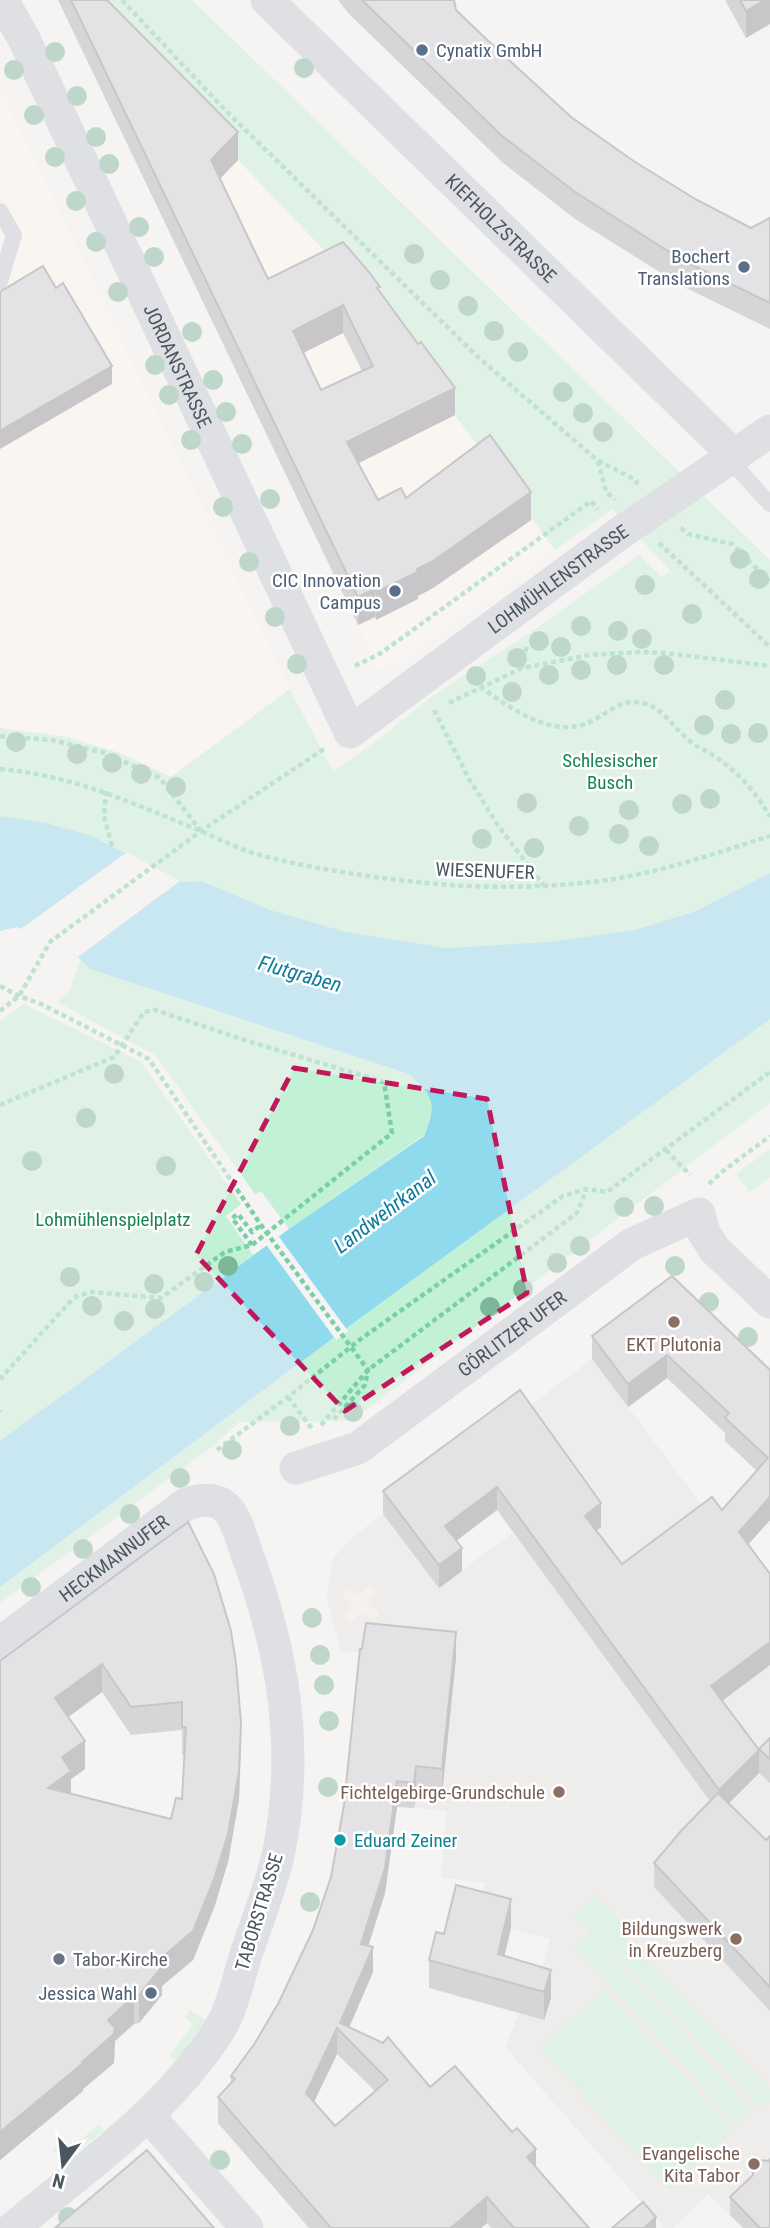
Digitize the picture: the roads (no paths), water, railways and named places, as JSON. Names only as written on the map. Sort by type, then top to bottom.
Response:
[{"type":"street","name":"JORDANSTRASSE","points":[[2,0],[24,39],[350,732]]},
{"type":"street","name":"KIEFHOLZSTRASSE","points":[[267,0],[735,456]]},
{"type":"street","name":"LOHMÜHLENSTRASSE","points":[[350,732],[621,533],[770,431]]},
{"type":"street","name":"GÖRLITZER UFER","points":[[296,1468],[358,1448],[632,1244],[699,1214],[704,1233],[715,1250],[770,1302]]},
{"type":"street","name":"HECKMANNUFER","points":[[0,1643],[186,1504],[202,1499],[221,1503],[232,1512]]},
{"type":"street","name":"TABORSTRASSE","points":[[13,2228],[148,2115],[179,2085],[226,2018],[267,1897],[284,1822],[289,1758],[286,1705],[282,1675],[261,1593],[232,1512]]},
{"type":"street","points":[[148,2115],[247,2228]]},
{"type":"lane","points":[[0,211],[14,235],[0,282]]},
{"type":"lane","points":[[735,456],[738,468],[770,505]]},
{"type":"water","points":[[0,816],[46,823],[92,836],[180,881],[201,881],[270,910],[346,932],[447,948],[547,942],[635,930],[696,911],[770,873],[770,1019],[348,1327],[0,1587],[0,1441],[289,1229],[424,1136],[432,1108],[424,1089],[409,1074],[90,969],[78,957],[17,927],[0,931]]},
{"type":"place","name":"Cynatix GmbH","points":[[422,50]]},
{"type":"place","name":"Bochert Translations","points":[[744,267]]},
{"type":"place","name":"CIC Innovation Campus","points":[[395,591]]},
{"type":"place","name":"EKT Plutonia","points":[[674,1322]]},
{"type":"place","name":"Fichtelgebirge-Grundschule","points":[[559,1792]]},
{"type":"place","name":"Eduard Zeiner","points":[[340,1840]]},
{"type":"place","name":"Bildungswerk in Kreuzberg","points":[[736,1939]]},
{"type":"place","name":"Tabor-Kirche","points":[[59,1959]]},
{"type":"place","name":"Jessica Wahl","points":[[151,1993]]},
{"type":"place","name":"Evangelische Kita Tabor","points":[[754,2164]]},
{"type":"park label","name":"Schlesischer Busch","points":[[610,771]]},
{"type":"park label","name":"Lohmühlenspielplatz","points":[[113,1219]]},
{"type":"water label","name":"Flutgraben","points":[[300,974]]},
{"type":"water label","name":"Landwehrkanal","points":[[385,1212]]}]
